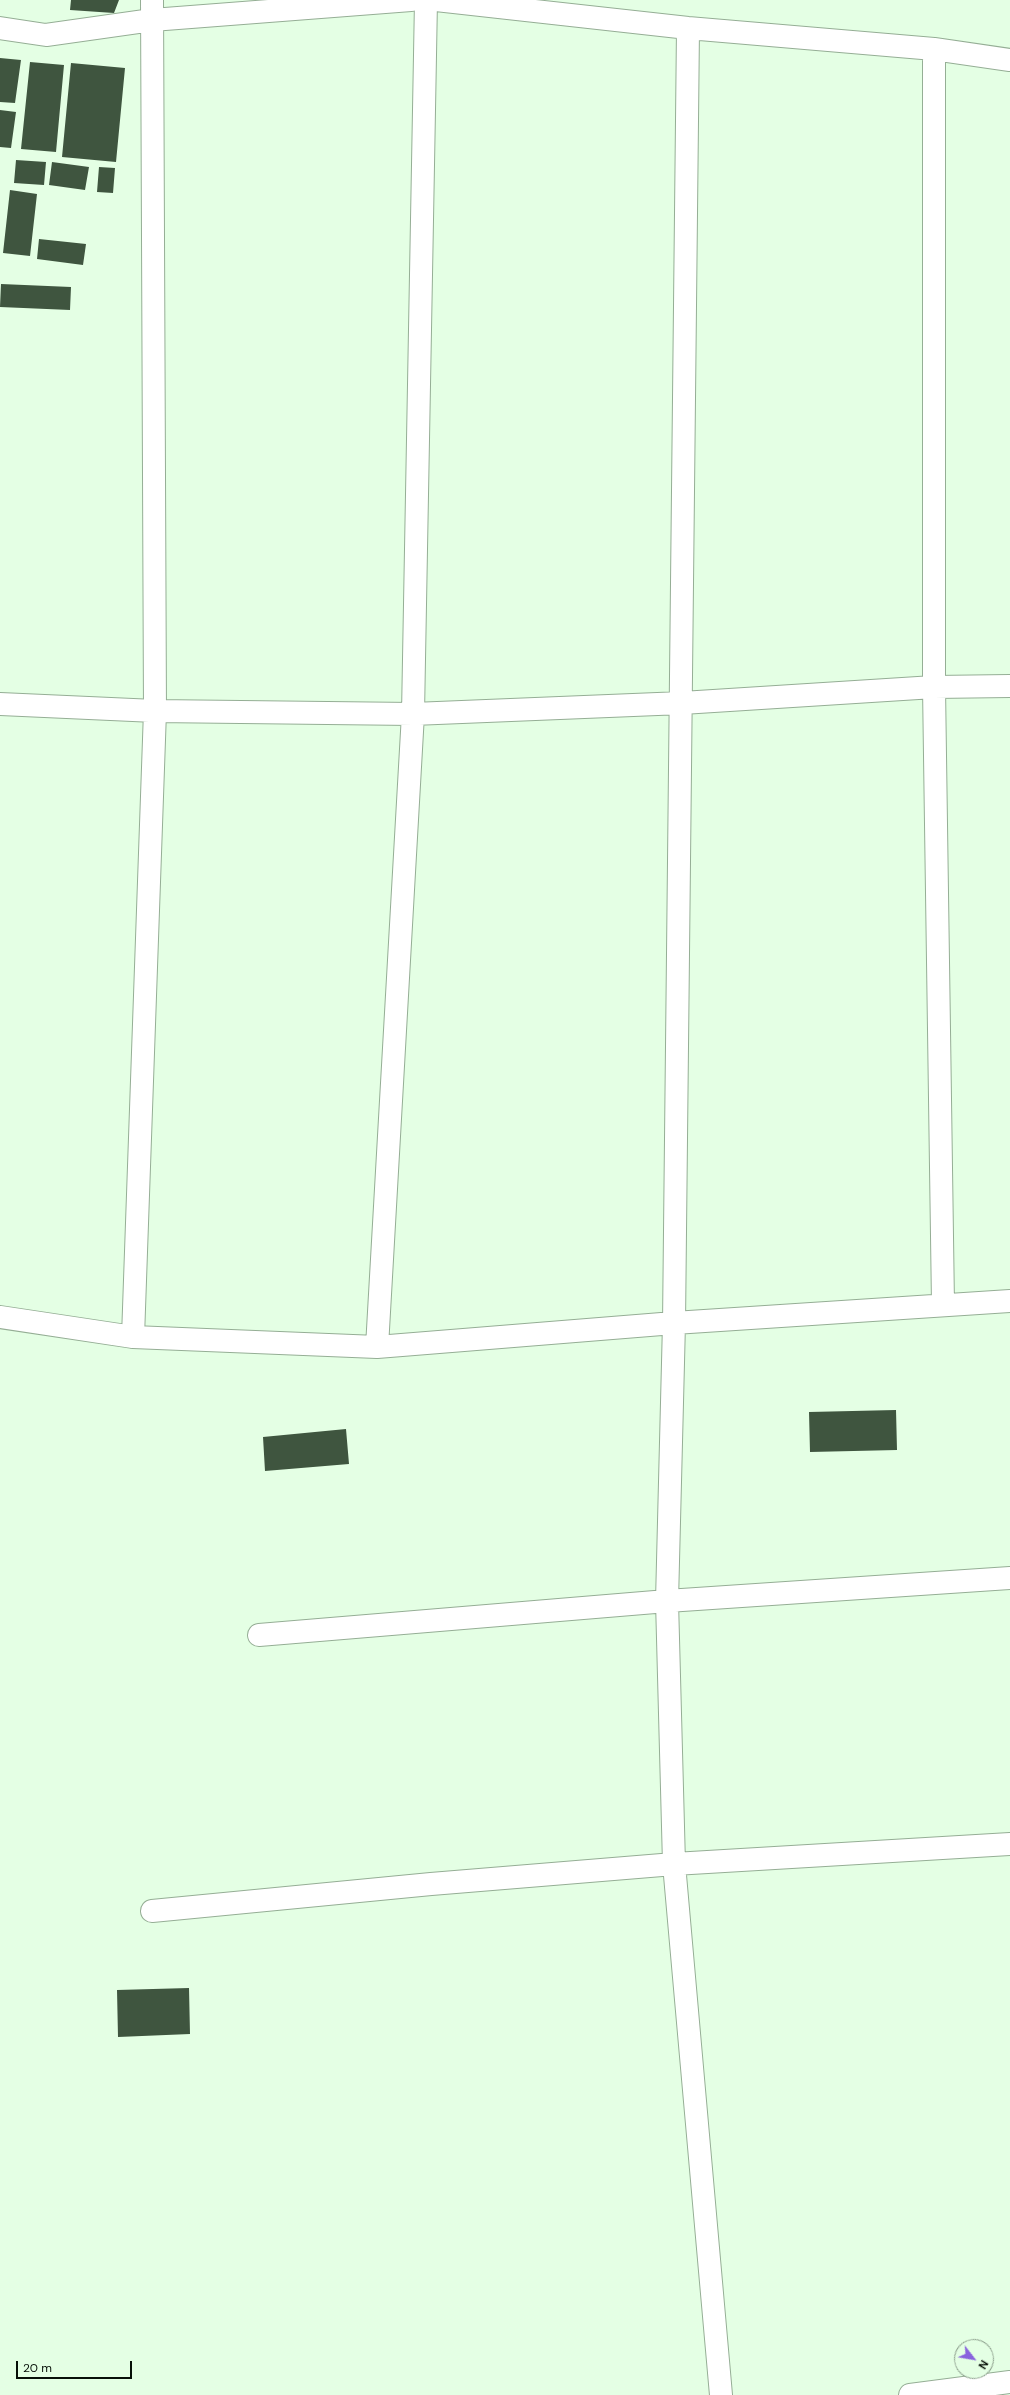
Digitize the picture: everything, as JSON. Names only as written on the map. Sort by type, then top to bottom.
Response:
[{"type":"main road","points":[[0,28],[46,35],[152,10],[411,0]]},
{"type":"main road","points":[[377,1346],[413,714],[426,0]]},
{"type":"main road","points":[[436,0],[688,28],[934,49],[1010,60]]},
{"type":"main road","points":[[133,1337],[155,711],[152,10]]},
{"type":"main road","points":[[688,28],[682,703],[674,1323],[667,1601],[674,1864],[721,2395]]},
{"type":"main road","points":[[934,49],[934,687],[943,1304]]},
{"type":"main road","points":[[0,704],[155,711],[413,714],[682,703],[934,687],[1010,686]]},
{"type":"main road","points":[[0,1317],[133,1337],[377,1346],[674,1323],[943,1304],[1010,1301]]},
{"type":"main road","points":[[259,1635],[667,1601],[1010,1578]]},
{"type":"main road","points":[[152,1911],[431,1884],[674,1864],[1010,1844]]},
{"type":"main road","points":[[910,2395],[1010,2382]]},
{"type":"building","points":[[71,0],[119,0],[114,13],[70,10]]},
{"type":"building","points":[[0,58],[21,60],[15,103],[0,102]]},
{"type":"building","points":[[30,62],[64,65],[56,152],[21,149]]},
{"type":"building","points":[[71,63],[125,68],[116,162],[62,157]]},
{"type":"building","points":[[0,110],[16,112],[11,148],[0,147]]},
{"type":"building","points":[[16,160],[46,162],[44,185],[14,183]]},
{"type":"building","points":[[52,162],[89,167],[85,190],[49,185]]},
{"type":"building","points":[[99,167],[115,168],[113,193],[97,192]]},
{"type":"building","points":[[10,190],[37,194],[30,256],[3,253]]},
{"type":"building","points":[[39,239],[86,244],[83,265],[37,259]]},
{"type":"building","points":[[1,284],[71,287],[70,310],[0,307]]},
{"type":"building","points":[[896,1410],[897,1450],[810,1452],[809,1412]]},
{"type":"building","points":[[346,1429],[349,1464],[265,1471],[263,1437]]},
{"type":"building","points":[[189,1988],[190,2034],[118,2037],[117,1990]]}]
